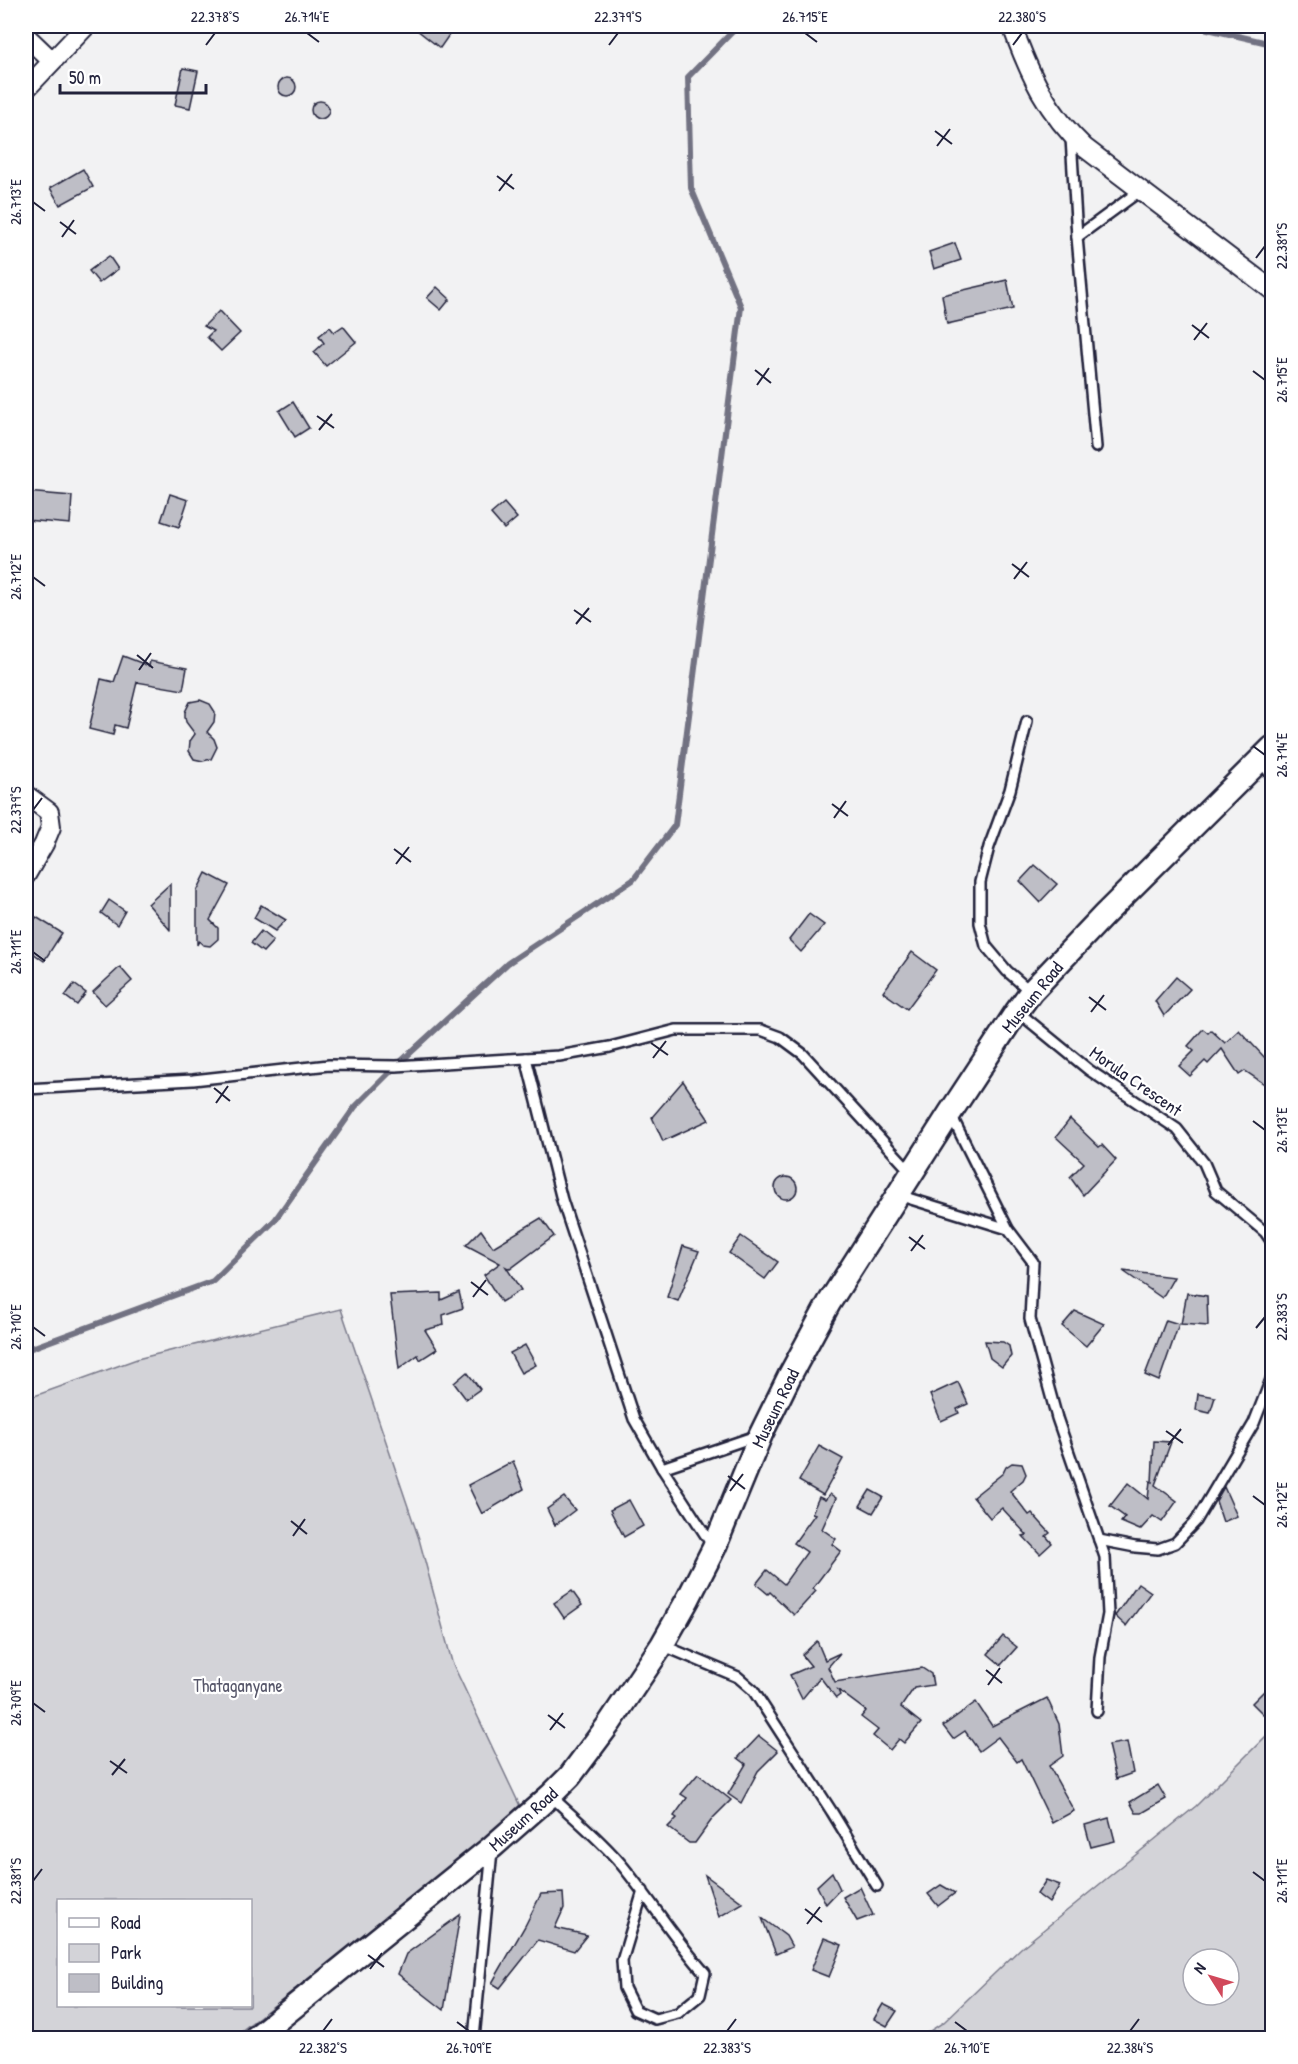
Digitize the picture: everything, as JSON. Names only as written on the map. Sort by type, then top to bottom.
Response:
[{"type":"street","points":[[26,89],[51,60],[86,26]]},
{"type":"street","points":[[1012,26],[1025,63],[1049,108],[1071,135],[1272,290]]},
{"type":"street","points":[[26,36],[51,60]]},
{"type":"street","name":"Museum Road","points":[[255,2038],[492,1847],[570,1776],[609,1724],[662,1645],[714,1548],[761,1434],[790,1375],[830,1303],[897,1195],[1017,1011],[1031,992],[1104,915],[1268,761]]},
{"type":"street","points":[[26,795],[49,812],[51,827],[26,875]]},
{"type":"lane","points":[[1071,135],[1077,237],[1096,447]]},
{"type":"lane","points":[[1077,237],[1141,190]]},
{"type":"lane","points":[[1027,721],[1010,790],[989,847],[980,882],[980,924],[986,946],[1007,971],[1031,992]]},
{"type":"lane","name":"Morula Crescent","points":[[1017,1011],[1089,1070],[1177,1129],[1204,1163],[1216,1191],[1265,1232],[1272,1242]]},
{"type":"lane","points":[[26,1089],[194,1080],[329,1065],[396,1066],[559,1056],[610,1047],[676,1030],[761,1030],[780,1037],[803,1054],[912,1173]]},
{"type":"lane","points":[[526,1058],[562,1200],[634,1419],[662,1468],[714,1548]]},
{"type":"lane","points":[[950,1113],[1008,1229],[1033,1262],[1030,1319],[1057,1418],[1105,1557],[1108,1614],[1100,1657],[1097,1711]]},
{"type":"lane","points":[[897,1195],[1008,1229]]},
{"type":"lane","points":[[1099,1540],[1158,1549],[1175,1543],[1196,1521],[1254,1423],[1272,1377]]},
{"type":"lane","points":[[662,1468],[761,1434]]},
{"type":"lane","points":[[662,1645],[738,1677],[753,1690],[877,1886]]},
{"type":"lane","points":[[551,1795],[618,1861],[643,1891],[685,1950],[705,1973],[700,1995],[678,2013],[655,2019],[635,2010],[624,1988],[622,1970],[622,1961],[643,1891]]},
{"type":"lane","points":[[474,2038],[492,1847]]},
{"type":"green space","name":"Thataganyane","points":[[341,1309],[419,1539],[452,1662],[520,1806],[443,1875],[232,2038],[26,2038],[26,1399],[137,1359]]},
{"type":"green space","points":[[1272,1730],[1272,2038],[919,2038],[944,2022],[1021,1948],[1196,1806]]},
{"type":"building","points":[[412,26],[437,26],[449,35],[440,48]]},
{"type":"building","points":[[183,68],[198,71],[190,108],[175,105]]},
{"type":"building","points":[[287,78],[293,81],[296,87],[293,93],[287,96],[281,93],[278,87],[281,81]]},
{"type":"building","points":[[320,101],[326,104],[329,110],[326,116],[320,119],[314,116],[311,110],[314,104]]},
{"type":"building","points":[[83,169],[93,187],[60,205],[50,188]]},
{"type":"building","points":[[955,243],[961,260],[934,269],[929,252]]},
{"type":"building","points":[[109,256],[118,269],[99,283],[89,271]]},
{"type":"building","points":[[1007,280],[1013,309],[947,324],[942,295]]},
{"type":"building","points":[[437,287],[450,299],[441,310],[427,298]]},
{"type":"building","points":[[219,311],[240,333],[221,351],[207,337],[213,331],[204,326]]},
{"type":"building","points":[[343,326],[356,342],[326,366],[314,352],[324,343],[319,336],[330,327],[334,332]]},
{"type":"building","points":[[293,402],[309,428],[295,437],[279,411]]},
{"type":"building","points":[[26,492],[72,496],[70,524],[26,520]]},
{"type":"building","points":[[170,494],[188,500],[179,527],[161,521]]},
{"type":"building","points":[[504,503],[517,518],[504,529],[491,514]]},
{"type":"building","points":[[123,656],[149,666],[150,661],[187,668],[183,690],[137,682],[126,728],[115,725],[113,735],[89,729],[101,679],[114,682]]},
{"type":"building","points":[[200,700],[210,704],[215,712],[214,722],[207,732],[214,739],[217,747],[211,759],[203,761],[194,759],[189,751],[190,741],[195,734],[185,717],[190,702]]},
{"type":"building","points":[[1035,865],[1057,884],[1040,902],[1020,881]]},
{"type":"building","points":[[206,873],[229,885],[210,920],[218,928],[218,939],[210,946],[203,945],[199,941],[197,945],[197,891]]},
{"type":"building","points":[[170,884],[170,930],[148,904]]},
{"type":"building","points":[[109,900],[125,911],[117,925],[101,913]]},
{"type":"building","points":[[261,905],[286,920],[275,931],[254,918]]},
{"type":"building","points":[[809,914],[824,925],[801,952],[789,940]]},
{"type":"building","points":[[36,917],[62,933],[44,961],[26,948],[26,934]]},
{"type":"building","points":[[261,931],[273,941],[263,952],[251,943]]},
{"type":"building","points":[[912,952],[936,970],[907,1009],[883,992]]},
{"type":"building","points":[[120,967],[132,981],[105,1005],[93,992]]},
{"type":"building","points":[[1176,977],[1190,989],[1164,1016],[1155,1001]]},
{"type":"building","points":[[74,984],[86,993],[77,1005],[65,996]]},
{"type":"building","points":[[1203,1029],[1208,1033],[1211,1030],[1225,1043],[1239,1030],[1266,1059],[1272,1062],[1272,1089],[1245,1071],[1239,1075],[1222,1049],[1208,1064],[1205,1061],[1190,1076],[1179,1066],[1194,1051],[1188,1046]]},
{"type":"building","points":[[683,1081],[709,1120],[663,1141],[652,1117]]},
{"type":"building","points":[[1070,1119],[1099,1147],[1102,1145],[1116,1160],[1083,1195],[1070,1177],[1084,1163],[1056,1137]]},
{"type":"building","points":[[786,1177],[794,1180],[797,1188],[794,1196],[786,1199],[778,1196],[775,1188],[778,1180]]},
{"type":"building","points":[[541,1218],[554,1236],[510,1269],[506,1267],[521,1290],[501,1302],[484,1275],[500,1263],[466,1245],[481,1230],[493,1247]]},
{"type":"building","points":[[741,1236],[778,1262],[765,1279],[729,1253]]},
{"type":"building","points":[[683,1246],[699,1251],[678,1301],[667,1297]]},
{"type":"building","points":[[1123,1271],[1174,1277],[1162,1298]]},
{"type":"building","points":[[459,1292],[463,1308],[443,1315],[444,1325],[425,1330],[437,1349],[420,1360],[418,1355],[399,1369],[390,1295],[441,1293],[441,1300]]},
{"type":"building","points":[[1187,1293],[1207,1296],[1208,1326],[1181,1324]]},
{"type":"building","points":[[1075,1311],[1104,1324],[1086,1346],[1062,1326]]},
{"type":"building","points":[[1166,1320],[1179,1324],[1159,1381],[1145,1375]]},
{"type":"building","points":[[985,1341],[1003,1342],[1009,1346],[1011,1356],[1002,1367],[990,1358]]},
{"type":"building","points":[[525,1345],[536,1365],[521,1373],[510,1353]]},
{"type":"building","points":[[467,1372],[480,1389],[466,1399],[454,1383]]},
{"type":"building","points":[[958,1382],[968,1404],[957,1409],[959,1413],[941,1421],[930,1395]]},
{"type":"building","points":[[1198,1394],[1215,1397],[1210,1413],[1196,1410]]},
{"type":"building","points":[[1154,1441],[1171,1442],[1155,1485],[1177,1501],[1162,1522],[1153,1516],[1140,1530],[1121,1522],[1125,1517],[1110,1506],[1128,1483],[1148,1499],[1150,1481],[1152,1482]]},
{"type":"building","points":[[819,1446],[843,1459],[823,1495],[799,1481]]},
{"type":"building","points":[[513,1461],[524,1489],[482,1514],[468,1485]]},
{"type":"building","points":[[1012,1463],[1022,1464],[1026,1474],[1023,1480],[1010,1491],[1029,1515],[1032,1513],[1050,1533],[1046,1536],[1052,1543],[1040,1554],[1023,1536],[1027,1535],[1002,1508],[990,1518],[973,1497]]},
{"type":"building","points":[[1224,1487],[1237,1516],[1223,1522],[1216,1501]]},
{"type":"building","points":[[870,1490],[883,1497],[873,1513],[860,1506]]},
{"type":"building","points":[[830,1494],[836,1498],[822,1529],[836,1539],[832,1544],[841,1551],[813,1588],[816,1591],[794,1615],[770,1592],[768,1594],[756,1584],[767,1570],[784,1584],[807,1552],[794,1543],[815,1514],[812,1513],[819,1497],[825,1500]]},
{"type":"building","points":[[564,1497],[575,1510],[555,1525],[547,1509]]},
{"type":"building","points":[[629,1500],[643,1526],[624,1537],[610,1510]]},
{"type":"building","points":[[1138,1583],[1151,1592],[1126,1626],[1115,1616]]},
{"type":"building","points":[[572,1591],[582,1605],[564,1618],[554,1603]]},
{"type":"building","points":[[1003,1636],[1017,1647],[1001,1665],[988,1654]]},
{"type":"building","points":[[817,1641],[825,1660],[840,1653],[828,1667],[835,1682],[922,1668],[931,1674],[933,1685],[914,1688],[901,1707],[921,1723],[904,1743],[899,1739],[890,1750],[873,1736],[878,1730],[861,1717],[866,1711],[838,1690],[840,1695],[836,1698],[820,1677],[802,1699],[790,1675],[811,1666],[802,1655]]},
{"type":"building","points":[[1265,1690],[1272,1697],[1272,1707],[1264,1715],[1252,1703]]},
{"type":"building","points":[[1047,1698],[1059,1724],[1063,1756],[1049,1766],[1074,1811],[1052,1823],[1021,1759],[1017,1762],[998,1737],[979,1751],[965,1731],[953,1739],[943,1726],[976,1702],[992,1726]]},
{"type":"building","points":[[759,1736],[778,1751],[758,1771],[741,1803],[728,1794],[746,1764],[738,1758]]},
{"type":"building","points":[[1127,1742],[1133,1773],[1116,1779],[1108,1745]]},
{"type":"building","points":[[698,1774],[731,1800],[713,1818],[695,1843],[689,1843],[668,1827],[677,1818],[674,1816],[687,1798],[681,1794]]},
{"type":"building","points":[[1158,1785],[1166,1799],[1142,1813],[1136,1813],[1130,1802]]},
{"type":"building","points":[[1109,1818],[1115,1841],[1091,1847],[1085,1825]]},
{"type":"building","points":[[832,1872],[840,1889],[826,1904],[817,1886]]},
{"type":"building","points":[[705,1875],[743,1903],[719,1917]]},
{"type":"building","points":[[1046,1880],[1060,1885],[1049,1903],[1037,1894]]},
{"type":"building","points":[[941,1885],[955,1893],[938,1906],[928,1894]]},
{"type":"building","points":[[860,1887],[873,1915],[857,1921],[843,1897]]},
{"type":"building","points":[[563,1893],[564,1908],[555,1928],[587,1935],[574,1951],[538,1940],[500,1988],[492,1983],[541,1894]]},
{"type":"building","points":[[460,1915],[444,2010],[398,1974],[406,1954]]},
{"type":"building","points":[[762,1918],[786,1936],[792,1947],[776,1954]]},
{"type":"building","points":[[824,1938],[842,1945],[829,1977],[811,1970]]},
{"type":"building","points":[[883,2004],[897,2011],[887,2026],[874,2019]]},
{"type":"waterway","points":[[26,1350],[213,1281],[275,1220],[355,1107],[396,1066],[508,963],[633,880],[675,825],[741,307],[691,188],[688,77],[734,30],[749,26]]},
{"type":"waterway","points":[[1195,26],[1272,44]]}]
